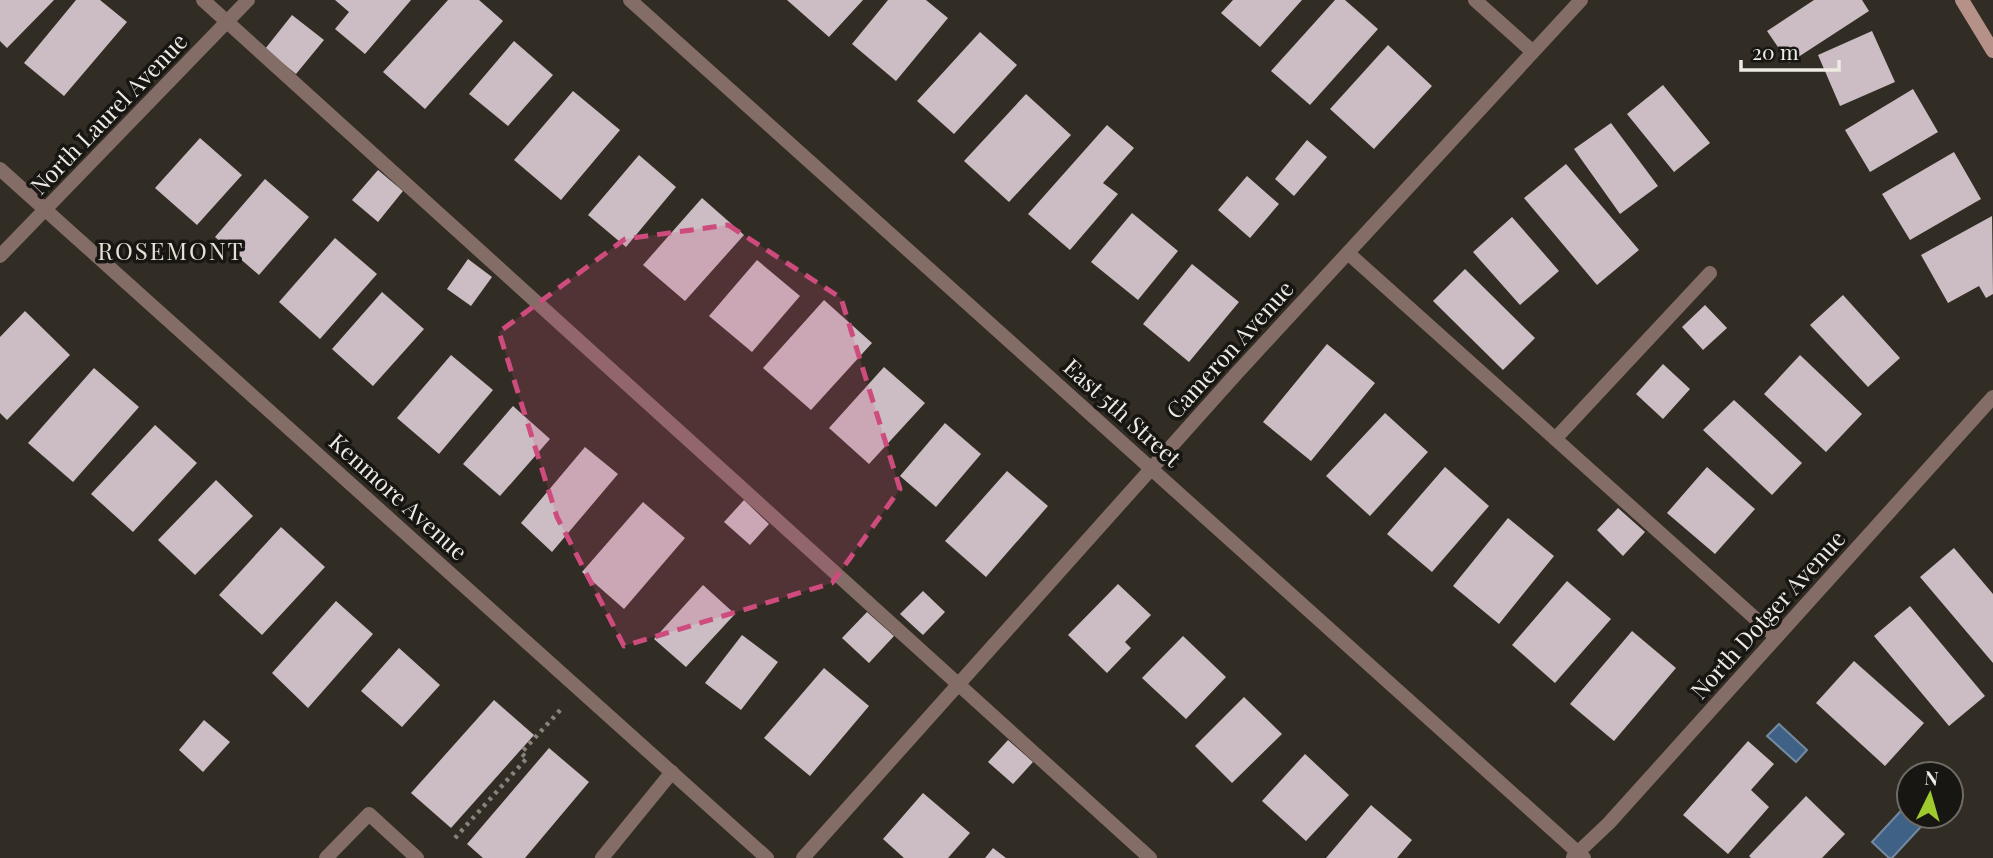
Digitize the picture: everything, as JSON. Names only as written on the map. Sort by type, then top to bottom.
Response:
[{"type":"main road","points":[[1962,0],[1993,51]]},
{"type":"street","points":[[203,0],[1150,858]]},
{"type":"street","name":"North Laurel Avenue","points":[[0,256],[248,0]]},
{"type":"street","name":"East 5th Street","points":[[630,0],[1153,469],[1578,856]]},
{"type":"street","points":[[1475,0],[1533,52]]},
{"type":"street","name":"Cameron Avenue","points":[[803,858],[1236,374],[1581,0]]},
{"type":"street","name":"Kenmore Avenue","points":[[0,169],[767,858]]},
{"type":"street","points":[[1348,253],[1776,638]]},
{"type":"street","points":[[1555,439],[1710,273]]},
{"type":"street","name":"North Dotger Avenue","points":[[1578,856],[1993,397]]},
{"type":"street","points":[[602,858],[672,772]]},
{"type":"street","points":[[326,858],[369,814],[417,858]]},
{"type":"path","points":[[454,838],[527,758],[522,752],[563,707]]},
{"type":"highlighted area","points":[[728,225],[841,298],[900,489],[832,583],[624,646],[557,517],[499,332],[625,239]]},
{"type":"water","points":[[1779,724],[1807,750],[1796,762],[1767,736]]},
{"type":"water","points":[[1895,817],[1895,830],[1918,830],[1892,858],[1872,842]]},
{"type":"building","points":[[0,0],[54,0],[7,48],[0,41]]},
{"type":"building","points":[[76,0],[100,0],[127,22],[64,96],[24,63]]},
{"type":"building","points":[[335,0],[411,0],[365,54],[335,29],[349,12]]},
{"type":"building","points":[[448,0],[479,0],[503,21],[425,109],[383,72]]},
{"type":"building","points":[[787,0],[863,0],[829,37]]},
{"type":"building","points":[[888,0],[926,0],[948,18],[896,81],[852,44]]},
{"type":"building","points":[[1233,0],[1302,0],[1260,47],[1221,13]]},
{"type":"building","points":[[1335,0],[1345,0],[1378,29],[1310,105],[1271,71]]},
{"type":"building","points":[[1814,0],[1862,0],[1869,11],[1789,63],[1767,31]]},
{"type":"building","points":[[292,15],[324,40],[296,74],[265,49]]},
{"type":"building","points":[[1872,31],[1895,82],[1840,106],[1818,55]]},
{"type":"building","points":[[980,32],[1017,65],[954,134],[917,101]]},
{"type":"building","points":[[514,41],[553,75],[508,126],[469,94]]},
{"type":"building","points":[[1388,45],[1432,86],[1374,149],[1330,109]]},
{"type":"building","points":[[1663,85],[1710,143],[1674,172],[1627,114]]},
{"type":"building","points":[[1913,89],[1938,132],[1870,172],[1845,130]]},
{"type":"building","points":[[573,91],[620,130],[561,200],[514,160]]},
{"type":"building","points":[[1026,94],[1071,135],[1009,202],[964,161]]},
{"type":"building","points":[[1611,123],[1658,186],[1620,214],[1574,149]]},
{"type":"building","points":[[1107,125],[1134,148],[1103,183],[1118,194],[1070,250],[1028,214]]},
{"type":"building","points":[[200,138],[242,175],[197,225],[155,188]]},
{"type":"building","points":[[1307,140],[1327,157],[1294,196],[1275,179]]},
{"type":"building","points":[[1954,152],[1981,199],[1910,240],[1882,194]]},
{"type":"building","points":[[639,155],[676,187],[626,247],[588,215]]},
{"type":"building","points":[[1566,164],[1639,250],[1597,285],[1524,198]]},
{"type":"building","points":[[378,170],[403,191],[378,222],[352,200]]},
{"type":"building","points":[[1247,176],[1279,204],[1250,238],[1218,210]]},
{"type":"building","points":[[265,179],[309,217],[259,275],[215,237]]},
{"type":"building","points":[[702,198],[744,235],[685,301],[643,265]]},
{"type":"building","points":[[1132,213],[1178,251],[1138,300],[1091,262]]},
{"type":"building","points":[[1992,216],[1993,294],[1986,298],[1979,286],[1948,303],[1921,255]]},
{"type":"building","points":[[1512,217],[1559,271],[1520,305],[1473,252]]},
{"type":"building","points":[[335,238],[377,274],[320,339],[279,302]]},
{"type":"building","points":[[468,259],[492,277],[471,306],[447,289]]},
{"type":"building","points":[[757,260],[800,296],[752,352],[709,316]]},
{"type":"building","points":[[1192,264],[1239,302],[1189,362],[1143,324]]},
{"type":"building","points":[[1465,269],[1535,338],[1503,370],[1433,301]]},
{"type":"building","points":[[382,292],[424,329],[373,386],[332,349]]},
{"type":"building","points":[[1843,295],[1900,358],[1868,387],[1810,325]]},
{"type":"building","points":[[824,300],[872,343],[811,410],[763,368]]},
{"type":"building","points":[[1705,305],[1727,328],[1703,350],[1682,327]]},
{"type":"building","points":[[25,311],[70,355],[7,420],[0,413],[0,337]]},
{"type":"building","points":[[1327,344],[1375,383],[1311,461],[1263,422]]},
{"type":"building","points":[[451,355],[493,390],[439,454],[397,418]]},
{"type":"building","points":[[1800,355],[1862,414],[1826,452],[1764,394]]},
{"type":"building","points":[[1663,364],[1690,389],[1663,419],[1636,394]]},
{"type":"building","points":[[884,367],[925,403],[869,464],[829,428]]},
{"type":"building","points":[[94,368],[139,407],[73,482],[28,443]]},
{"type":"building","points":[[1734,400],[1802,463],[1772,495],[1703,430]]},
{"type":"building","points":[[513,406],[550,439],[500,496],[463,464]]},
{"type":"building","points":[[1385,413],[1428,452],[1370,516],[1326,476]]},
{"type":"building","points":[[945,423],[981,454],[936,507],[900,476]]},
{"type":"building","points":[[155,425],[197,463],[133,532],[91,494]]},
{"type":"building","points":[[585,447],[618,474],[552,552],[521,523]]},
{"type":"building","points":[[1445,467],[1489,506],[1432,572],[1387,534]]},
{"type":"building","points":[[1707,467],[1755,509],[1715,554],[1667,513]]},
{"type":"building","points":[[1007,471],[1048,506],[986,577],[945,541]]},
{"type":"building","points":[[216,480],[253,516],[195,575],[158,540]]},
{"type":"building","points":[[744,500],[769,524],[750,545],[724,522]]},
{"type":"building","points":[[643,502],[685,538],[624,609],[582,572]]},
{"type":"building","points":[[1618,508],[1645,532],[1623,556],[1597,530]]},
{"type":"building","points":[[1508,518],[1554,556],[1499,624],[1453,586]]},
{"type":"building","points":[[281,527],[325,567],[262,635],[219,595]]},
{"type":"building","points":[[1954,548],[1993,594],[1993,663],[1920,577]]},
{"type":"building","points":[[1567,581],[1611,619],[1555,683],[1512,645]]},
{"type":"building","points":[[1118,584],[1151,615],[1125,642],[1131,648],[1107,673],[1068,635]]},
{"type":"building","points":[[703,585],[735,614],[686,667],[654,639]]},
{"type":"building","points":[[923,591],[945,612],[923,635],[900,614]]},
{"type":"building","points":[[336,601],[373,634],[308,708],[272,673]]},
{"type":"building","points":[[1910,606],[1985,696],[1949,726],[1874,636]]},
{"type":"building","points":[[867,612],[894,636],[869,663],[842,638]]},
{"type":"building","points":[[1632,631],[1676,668],[1614,741],[1570,704]]},
{"type":"building","points":[[742,635],[778,662],[741,710],[705,683]]},
{"type":"building","points":[[1183,636],[1226,677],[1186,719],[1142,678]]},
{"type":"building","points":[[399,648],[440,685],[402,727],[361,691]]},
{"type":"building","points":[[1854,661],[1924,723],[1885,766],[1816,703]]},
{"type":"building","points":[[824,668],[869,706],[810,776],[764,738]]},
{"type":"building","points":[[1244,697],[1282,734],[1232,783],[1195,746]]},
{"type":"building","points":[[494,700],[534,735],[451,828],[411,793]]},
{"type":"building","points":[[204,720],[230,742],[203,772],[179,750]]},
{"type":"building","points":[[1008,740],[1033,762],[1013,784],[988,762]]},
{"type":"building","points":[[1748,741],[1774,764],[1751,790],[1769,807],[1728,854],[1683,815]]},
{"type":"building","points":[[549,748],[589,782],[525,858],[483,858],[467,844]]},
{"type":"building","points":[[1305,754],[1349,795],[1306,841],[1262,801]]},
{"type":"building","points":[[923,793],[970,833],[948,858],[904,858],[883,839]]},
{"type":"building","points":[[1806,796],[1845,834],[1822,858],[1751,858],[1749,856]]},
{"type":"building","points":[[1371,805],[1412,840],[1397,858],[1326,858]]},
{"type":"building","points":[[993,848],[1006,858],[985,858]]},
{"type":"district","name":"ROSEMONT","points":[[171,250]]}]
